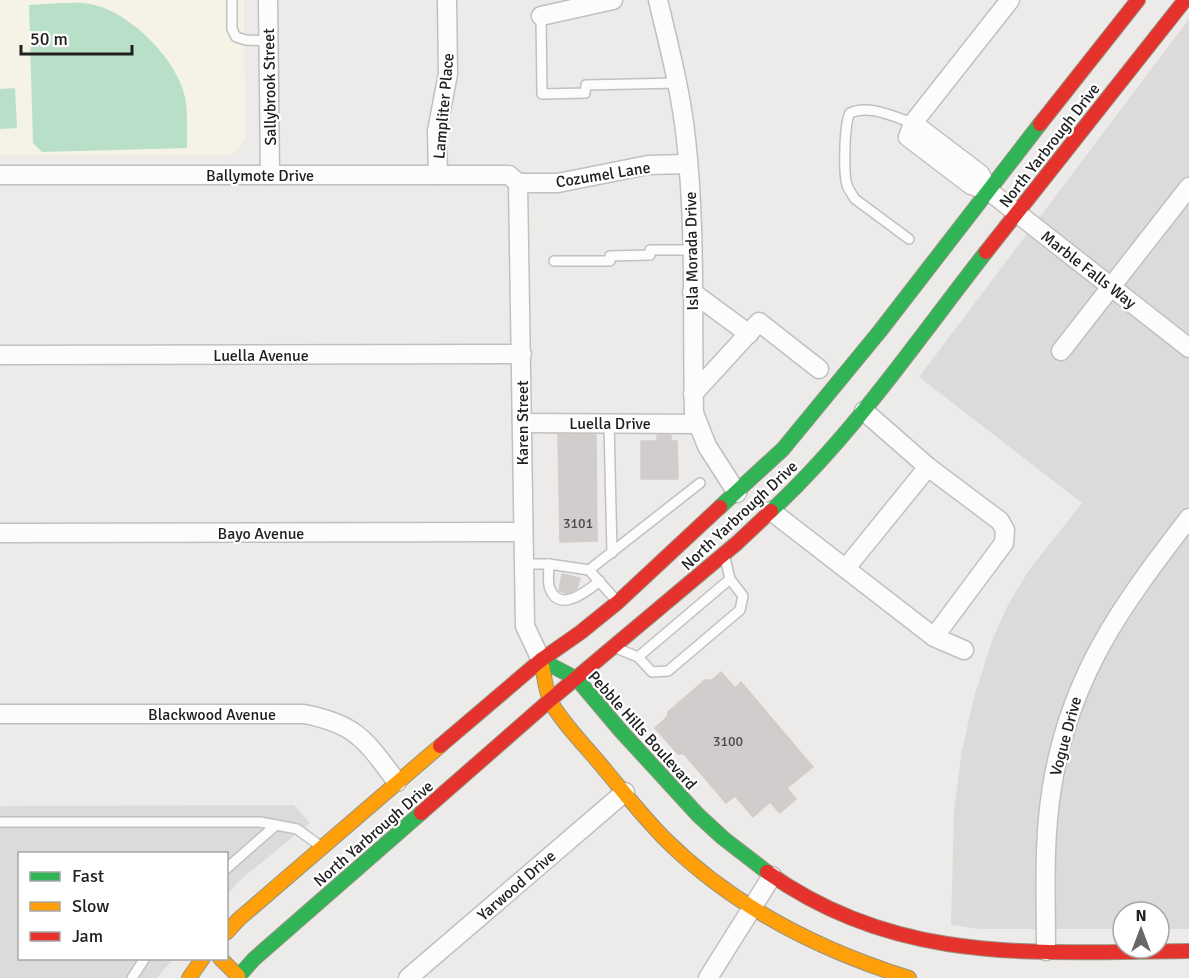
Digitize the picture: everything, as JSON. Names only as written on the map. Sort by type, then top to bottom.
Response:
[{"type":"main road","name":"North Yarbrough Drive","points":[[228,931],[397,782],[541,660],[618,602],[783,449],[819,407],[1138,0]]},
{"type":"main road","name":"North Yarbrough Drive","points":[[238,977],[254,959],[550,700],[724,554],[771,511],[833,448],[1185,0]]},
{"type":"main road","name":"Pebble Hills Boulevard","points":[[541,660],[577,679],[593,701],[668,784],[732,847],[772,876],[824,907],[884,931],[909,938],[979,949],[1189,951]]},
{"type":"main road","points":[[541,660],[550,700],[564,720],[641,813],[667,841],[704,873],[770,920],[831,950],[873,967],[909,978]]},
{"type":"main road","points":[[189,978],[202,960]]},
{"type":"main road","points":[[222,960],[238,977]]},
{"type":"street","name":"Sallybrook Street","points":[[268,0],[270,175]]},
{"type":"street","name":"Lampliter Place","points":[[438,175],[437,131],[448,74],[447,0]]},
{"type":"street","points":[[541,16],[613,0]]},
{"type":"street","name":"Isla Morada Drive","points":[[658,0],[677,83],[686,139],[694,413],[707,446],[737,493]]},
{"type":"street","points":[[913,123],[1010,0]]},
{"type":"street","name":"Marble Falls Way","points":[[913,123],[980,174],[989,191],[1189,348]]},
{"type":"street","name":"Cozumel Lane","points":[[518,183],[558,183],[648,165],[688,164]]},
{"type":"street","name":"Ballymote Drive","points":[[0,175],[509,175],[518,183]]},
{"type":"street","name":"Karen Street","points":[[518,183],[525,626],[541,660]]},
{"type":"street","points":[[1061,351],[1189,187]]},
{"type":"street","points":[[692,292],[748,334]]},
{"type":"street","points":[[693,394],[759,322],[819,369]]},
{"type":"street","name":"Luella Avenue","points":[[0,355],[522,354]]},
{"type":"street","points":[[864,411],[928,466],[1000,521],[1005,530],[1004,543],[934,637]]},
{"type":"street","name":"Luella Drive","points":[[522,423],[697,424]]},
{"type":"street","points":[[846,568],[928,466]]},
{"type":"street","points":[[771,511],[934,637],[964,650]]},
{"type":"street","name":"Vogue Drive","points":[[1046,951],[1048,821],[1051,788],[1069,712],[1081,682],[1125,603],[1189,518]]},
{"type":"street","name":"Bayo Avenue","points":[[0,533],[523,532]]},
{"type":"street","name":"Blackwood Avenue","points":[[0,714],[304,714],[328,718],[352,730],[371,748],[397,782]]},
{"type":"street","name":"Yarwood Drive","points":[[408,978],[625,792]]},
{"type":"street","points":[[708,978],[772,876]]},
{"type":"lane","points":[[232,0],[232,29],[236,37],[268,41]]},
{"type":"lane","points":[[541,16],[542,94],[585,93],[586,85],[677,83]]},
{"type":"lane","points":[[909,240],[851,194],[846,179],[847,123],[850,113],[861,110],[872,110],[913,123]]},
{"type":"lane","points":[[554,261],[610,261],[610,256],[650,255],[650,250],[691,250]]},
{"type":"lane","points":[[609,423],[612,553]]},
{"type":"lane","points":[[589,570],[700,483]]},
{"type":"lane","points":[[614,648],[638,657],[652,672],[668,671],[677,664],[740,610],[743,596],[730,579],[724,554]]},
{"type":"lane","points":[[524,564],[549,564],[589,570],[618,602]]},
{"type":"lane","points":[[549,564],[550,589],[556,597],[567,600],[579,597],[600,581]]},
{"type":"lane","points":[[638,657],[730,579]]},
{"type":"lane","points":[[0,822],[260,822],[297,830],[322,847]]},
{"type":"lane","points":[[228,867],[276,825]]},
{"type":"lane","points":[[132,978],[144,960]]},
{"type":"shaded area","points":[[0,0],[244,0],[245,138],[240,148],[231,154],[223,155],[0,155]]},
{"type":"shaded area","points":[[1189,19],[1189,929],[1171,929],[1171,900],[1111,900],[1111,929],[980,929],[951,925],[954,810],[962,750],[974,697],[993,638],[1008,605],[1029,570],[1082,503],[919,377]]},
{"type":"shaded area","points":[[294,805],[310,823],[239,881],[228,894],[228,852],[18,852],[18,960],[172,960],[157,978],[0,978],[0,806]]},
{"type":"green space","points":[[87,3],[105,8],[135,26],[162,53],[173,68],[185,97],[187,148],[42,152],[33,143],[29,5]]},
{"type":"green space","points":[[15,88],[17,128],[0,129],[0,89]]},
{"type":"building","points":[[558,434],[596,435],[597,541],[560,542]]},
{"type":"building","points":[[657,435],[671,435],[671,441],[677,441],[678,479],[641,479],[641,441],[657,441]]},
{"type":"building","points":[[562,574],[580,578],[577,589],[567,593],[559,591]]},
{"type":"building","points":[[721,672],[735,688],[741,682],[813,767],[787,788],[796,799],[780,813],[770,802],[753,817],[735,796],[726,803],[684,754],[678,754],[655,728],[667,717],[668,712],[705,680],[712,680]]},
{"type":"traffic: fast","points":[[720,507],[783,449],[880,331],[1040,124]]},
{"type":"traffic: fast","points":[[771,511],[830,450],[857,418],[986,252]]},
{"type":"traffic: fast","points":[[541,660],[577,679],[698,815],[723,838],[767,872]]},
{"type":"traffic: fast","points":[[237,978],[254,959],[421,813]]},
{"type":"traffic: slow","points":[[541,660],[548,695],[554,708],[651,824],[692,864],[720,886],[779,924],[843,954],[909,978]]},
{"type":"traffic: slow","points":[[228,931],[440,746]]},
{"type":"traffic: slow","points":[[189,978],[202,960]]},
{"type":"traffic: slow","points":[[222,960],[238,976]]},
{"type":"traffic: jam","points":[[1040,124],[1138,0]]},
{"type":"traffic: jam","points":[[986,252],[1185,0]]},
{"type":"traffic: jam","points":[[440,746],[541,660],[618,602],[720,507]]},
{"type":"traffic: jam","points":[[421,813],[550,700],[737,543],[771,511]]},
{"type":"traffic: jam","points":[[767,872],[817,902],[867,924],[918,939],[970,947],[1023,951],[1189,951]]}]
